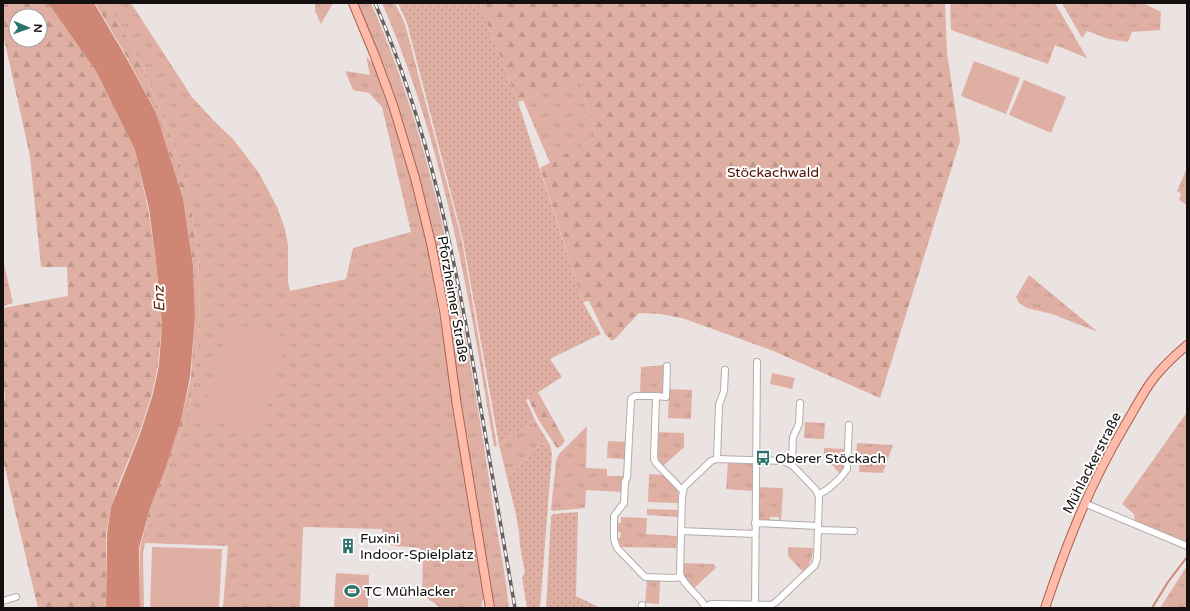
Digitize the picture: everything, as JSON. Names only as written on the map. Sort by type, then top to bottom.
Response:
[{"type":"main road","name":"Pforzheimer Straße","points":[[353,3],[393,105],[415,178],[431,243],[444,310],[457,406],[490,608]]},
{"type":"main road","name":"Mühlackerstraße","points":[[1045,608],[1068,541],[1084,503],[1110,450],[1152,381],[1187,345]]},
{"type":"street","points":[[755,606],[757,362]]},
{"type":"street","points":[[667,366],[666,397],[635,396],[631,399],[628,477],[625,482],[624,503],[614,516],[614,539],[617,548],[645,577],[681,577]]},
{"type":"street","points":[[717,459],[719,405],[724,391],[725,370]]},
{"type":"street","points":[[656,396],[654,459],[656,463],[683,491]]},
{"type":"street","points":[[790,463],[792,458],[793,437],[799,424],[800,403]]},
{"type":"street","points":[[818,494],[825,491],[847,469],[849,425]]},
{"type":"street","points":[[717,459],[783,461],[790,463],[818,494],[816,562],[814,567],[776,602],[768,605],[755,606],[717,604],[706,608],[681,577],[679,571],[683,491],[687,484],[711,461],[717,459]]},
{"type":"street","points":[[1084,503],[1187,546]]},
{"type":"street","points":[[755,523],[854,531]]},
{"type":"street","points":[[681,531],[755,534]]},
{"type":"street","points":[[3,601],[16,597]]},
{"type":"green space","points":[[3,3],[48,3],[96,71],[135,150],[148,209],[156,262],[162,324],[158,365],[152,394],[139,434],[111,507],[106,534],[106,608],[38,608],[3,460],[3,402],[5,398],[3,379],[3,308],[68,296],[67,267],[41,267],[30,156],[3,34]]},
{"type":"green space","points":[[95,3],[105,3],[115,17],[142,65],[177,155],[189,193],[198,256],[200,300],[195,373],[189,408],[149,522],[143,554],[144,608],[140,608],[140,548],[150,508],[166,467],[181,420],[191,377],[195,317],[193,264],[183,197],[156,113],[128,59]]},
{"type":"green space","points":[[105,3],[131,3],[192,97],[233,139],[259,173],[277,207],[285,229],[288,245],[288,281],[290,291],[346,279],[353,248],[411,232],[382,107],[369,93],[353,90],[345,71],[370,75],[366,56],[376,67],[386,94],[414,190],[427,242],[481,571],[484,594],[481,608],[440,608],[424,596],[422,594],[423,557],[420,548],[395,546],[384,542],[382,529],[303,527],[300,608],[223,608],[228,546],[145,543],[149,522],[189,408],[195,373],[198,340],[200,300],[198,256],[189,193],[177,155],[142,65],[115,17]]},
{"type":"green space","points":[[315,3],[333,3],[321,24],[315,11]]},
{"type":"green space","points":[[358,3],[371,3],[391,51],[408,99],[436,197],[458,296],[505,574],[509,608],[493,608],[434,240],[421,187],[393,91]]},
{"type":"green space","points":[[382,3],[395,3],[405,24],[462,241],[497,446],[494,447],[475,333],[452,221],[422,111],[404,57]]},
{"type":"green space","points":[[398,3],[479,3],[518,102],[583,302],[601,334],[550,359],[562,377],[526,400],[535,420],[499,445],[463,240],[407,23]]},
{"type":"green space","name":"Stöckachwald","points":[[479,3],[945,3],[947,53],[960,141],[880,398],[771,350],[682,318],[660,314],[639,313],[612,341],[605,334],[589,301],[583,302],[540,168],[596,137],[580,79],[518,102]]},
{"type":"green space","points":[[950,3],[1055,3],[1087,58],[1055,45],[1048,64],[951,30]]},
{"type":"green space","points":[[1062,3],[1143,3],[1161,12],[1160,30],[1132,32],[1128,42],[1109,39],[1087,31],[1082,38]]},
{"type":"green space","points":[[974,61],[1020,78],[1006,114],[961,96]]},
{"type":"green space","points":[[580,79],[596,137],[550,163],[523,100]]},
{"type":"green space","points":[[1024,80],[1066,97],[1051,133],[1009,115]]},
{"type":"green space","points":[[1187,168],[1187,205],[1179,200],[1181,194],[1177,191]]},
{"type":"green space","points":[[3,260],[13,303],[3,306]]},
{"type":"green space","points":[[1029,275],[1098,332],[1052,314],[1027,308],[1019,303],[1016,297]]},
{"type":"green space","points":[[229,321],[287,338],[260,431],[202,415]]},
{"type":"green space","points":[[665,365],[664,394],[640,393],[641,367]]},
{"type":"green space","points":[[772,373],[795,378],[792,389],[770,384]]},
{"type":"green space","points":[[669,389],[692,390],[691,419],[668,418]]},
{"type":"green space","points":[[538,392],[565,441],[560,447],[557,448],[538,419],[528,398]]},
{"type":"green space","points":[[1187,412],[1187,543],[1135,521],[1134,514],[1122,504]]},
{"type":"green space","points":[[535,420],[550,445],[541,443],[507,478],[499,445]]},
{"type":"green space","points":[[805,422],[825,423],[824,439],[804,438]]},
{"type":"green space","points":[[587,426],[586,468],[607,469],[607,476],[623,476],[622,492],[586,490],[585,508],[553,511],[551,510],[556,461],[559,454]]},
{"type":"green space","points":[[658,432],[684,433],[684,447],[663,466],[657,454]]},
{"type":"green space","points":[[608,441],[627,442],[626,459],[607,458]]},
{"type":"green space","points":[[541,443],[550,445],[552,454],[540,608],[527,608],[522,577],[525,573],[519,531],[507,478]]},
{"type":"green space","points":[[857,443],[893,445],[883,473],[859,472],[860,453],[856,453]]},
{"type":"green space","points":[[824,448],[846,449],[845,468],[840,474],[824,456]]},
{"type":"green space","points":[[728,463],[753,464],[753,491],[726,489]]},
{"type":"green space","points":[[649,474],[664,475],[678,490],[678,503],[648,502]]},
{"type":"green space","points":[[759,487],[783,488],[781,522],[779,522],[779,517],[770,517],[770,521],[758,521]]},
{"type":"green space","points":[[647,509],[678,510],[678,517],[647,515]]},
{"type":"green space","points":[[578,512],[576,596],[601,608],[546,608],[551,516],[553,514]]},
{"type":"green space","points":[[621,517],[647,518],[646,534],[677,536],[676,548],[620,547],[616,538],[620,538],[621,532],[616,532],[617,523],[621,523]]},
{"type":"green space","points":[[152,547],[222,549],[219,608],[150,608]]},
{"type":"green space","points":[[788,547],[813,548],[811,561],[803,572],[788,556]]},
{"type":"green space","points":[[684,563],[714,564],[716,568],[694,588],[684,575]]},
{"type":"green space","points":[[1187,566],[1187,608],[1160,608],[1185,569]]},
{"type":"green space","name":"TC Mühlacker","points":[[336,573],[369,575],[368,608],[334,608]]},
{"type":"green space","points":[[647,580],[660,581],[659,604],[645,603]]},
{"type":"shaded area","points":[[48,3],[94,3],[127,59],[156,113],[183,198],[193,265],[195,318],[190,377],[181,420],[166,467],[150,508],[139,548],[140,608],[106,608],[107,534],[111,507],[140,434],[153,394],[159,365],[162,324],[149,209],[135,150],[96,71]]},
{"type":"waterway","points":[[1152,608],[1168,582],[1187,557]]},
{"type":"railway","points":[[375,3],[411,99],[439,198],[461,297],[515,608]]},
{"type":"place","name":"Oberer Stöckach","points":[[763,458]]},
{"type":"place","name":"Fuxini Indoor-Spielplatz","points":[[348,546]]},
{"type":"place","name":"TC Mühlacker","points":[[352,591]]},
{"type":"water label","name":"Enz","points":[[159,299]]}]
